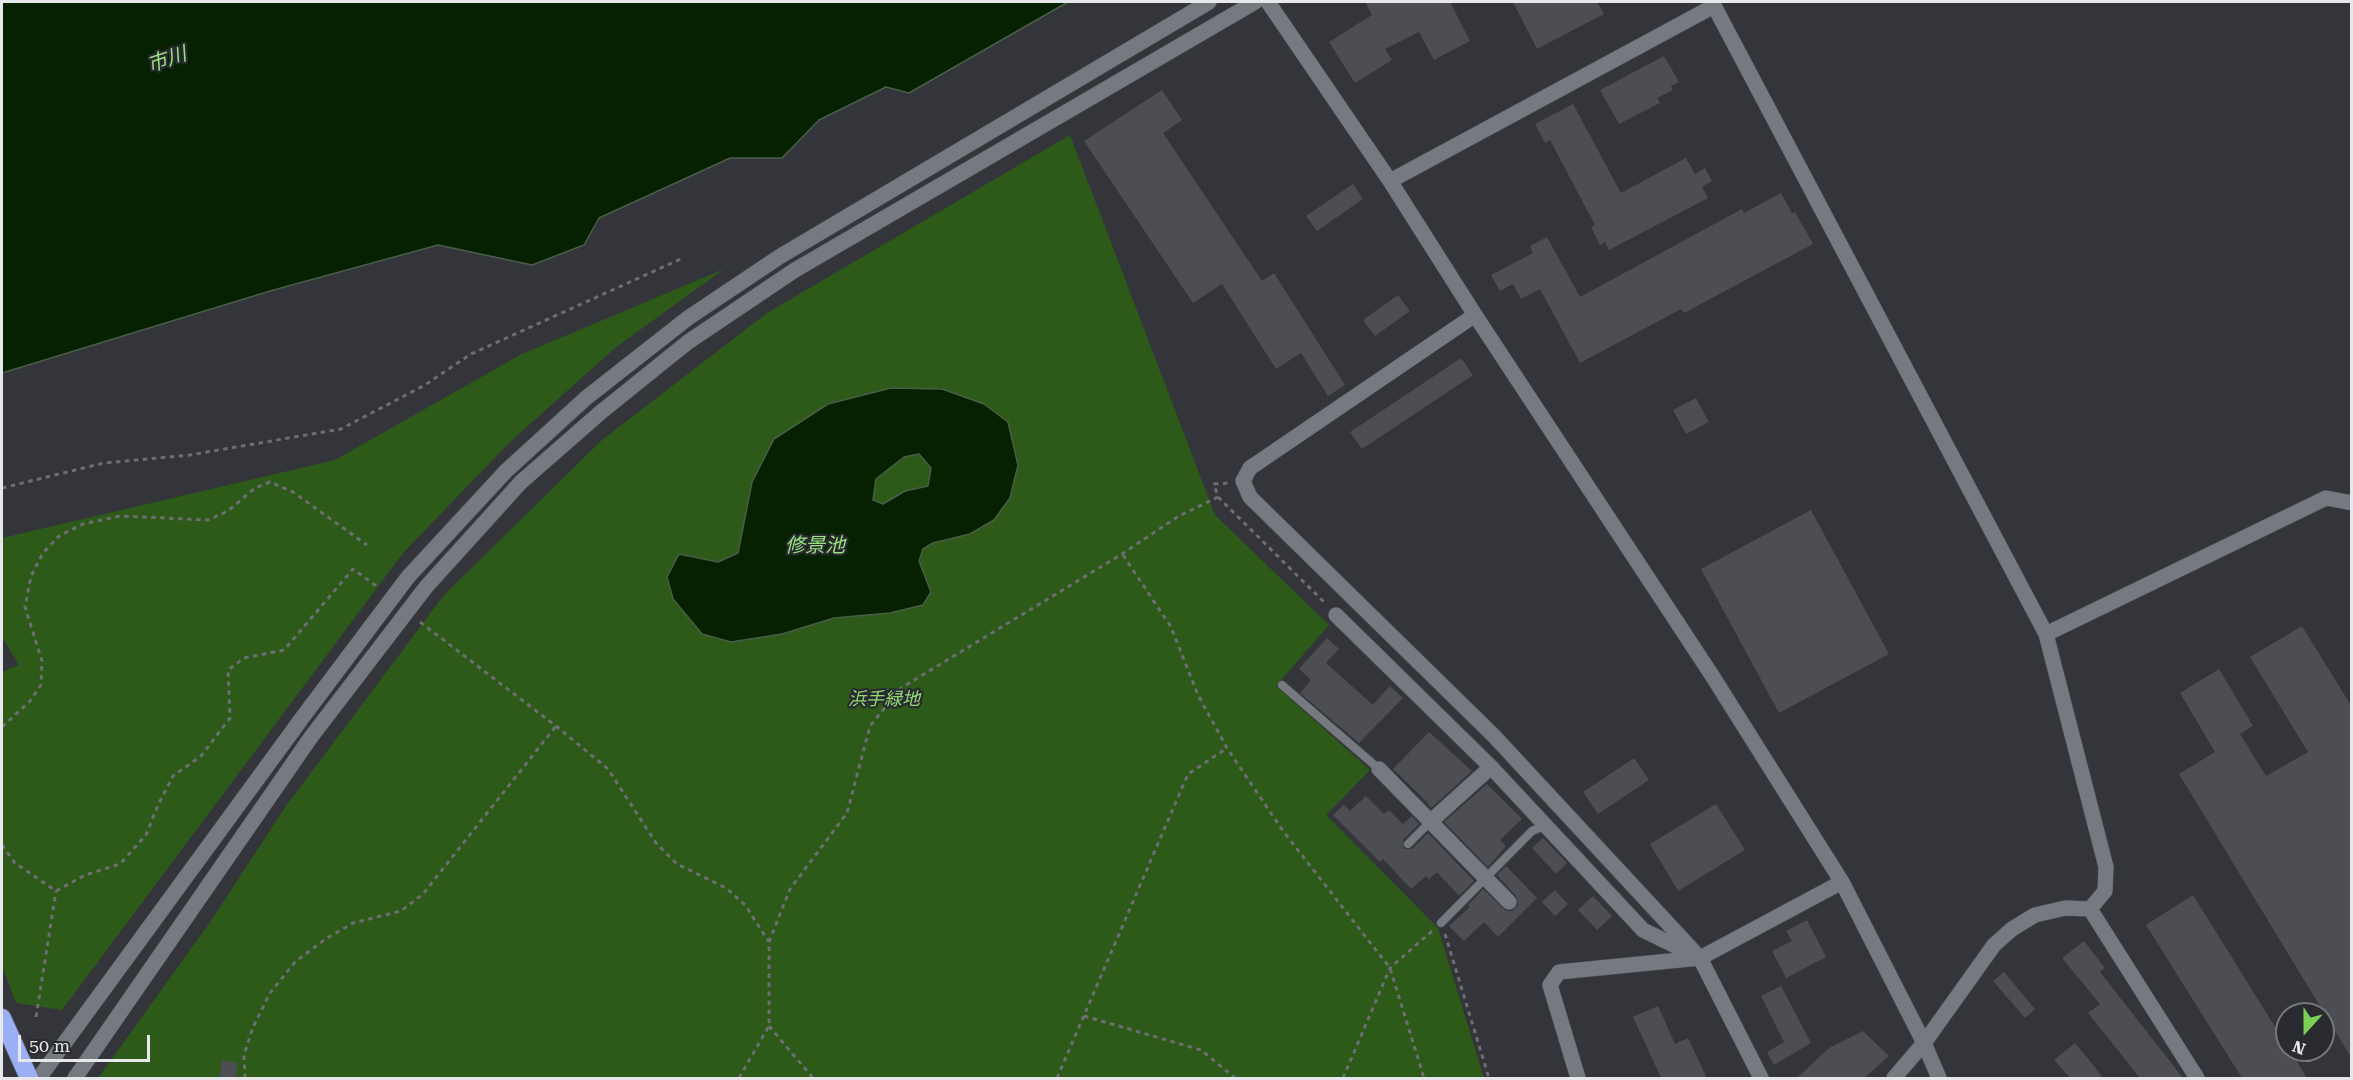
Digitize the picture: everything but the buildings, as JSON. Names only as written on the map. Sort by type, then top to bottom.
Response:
[{"type":"highway","points":[[2,1018],[29,1078]]},
{"type":"street","points":[[39,1078],[393,598],[506,471],[586,398],[688,318],[779,257],[1209,2]]},
{"type":"street","points":[[75,1078],[311,737],[409,609],[521,482],[601,412],[688,342],[795,270],[1255,2]]},
{"type":"street","points":[[1268,2],[1390,181],[1475,315],[1713,677],[1842,882],[1924,1042],[1939,1078]]},
{"type":"street","points":[[1390,181],[1713,4],[2046,634],[2106,867],[2105,891],[2090,909]]},
{"type":"street","points":[[1475,315],[1250,468],[1242,481],[1250,497],[1494,736],[1700,958],[1761,1078]]},
{"type":"street","points":[[2046,634],[2326,498],[2352,503]]},
{"type":"street","points":[[393,598],[409,609]]},
{"type":"street","points":[[1336,615],[1491,767],[1643,930],[1700,958]]},
{"type":"street","points":[[1431,822],[1491,767]]},
{"type":"street","points":[[1378,769],[1509,902]]},
{"type":"street","points":[[1578,1078],[1550,985],[1559,972],[1700,958],[1842,882]]},
{"type":"street","points":[[1894,1078],[1924,1042],[1994,945],[2012,929],[2035,915],[2065,908],[2090,909]]},
{"type":"street","points":[[2090,909],[2197,1078]]},
{"type":"lane","points":[[1282,685],[1378,769]]},
{"type":"lane","points":[[1408,844],[1431,822]]},
{"type":"lane","points":[[1441,923],[1532,831],[1546,825]]},
{"type":"path","points":[[2,488],[104,463],[190,455],[341,429],[425,385],[471,354],[683,258]]},
{"type":"path","points":[[1242,481],[1214,484],[1218,497],[1336,615]]},
{"type":"path","points":[[2,727],[30,702],[41,684],[42,661],[32,634],[26,607],[31,576],[43,553],[59,536],[83,524],[120,516],[208,520],[228,511],[255,488],[270,482],[293,492],[367,545]]},
{"type":"path","points":[[739,1078],[769,1026],[769,942],[790,889],[847,813],[870,726],[901,688],[1122,554],[1179,516],[1218,497]]},
{"type":"path","points":[[1122,554],[1171,627],[1198,695],[1227,748],[1283,831],[1390,968],[1424,1078]]},
{"type":"path","points":[[56,891],[86,875],[120,864],[146,835],[173,776],[201,756],[230,718],[228,670],[244,658],[284,650],[353,569],[393,598]]},
{"type":"path","points":[[409,609],[418,622],[556,726],[608,769],[656,843],[677,864],[726,888],[746,905],[769,942]]},
{"type":"path","points":[[246,1078],[244,1055],[253,1027],[270,993],[295,962],[324,940],[353,924],[402,911],[423,894],[556,726]]},
{"type":"path","points":[[1057,1078],[1188,774],[1227,748]]},
{"type":"path","points":[[2,845],[15,863],[56,891]]},
{"type":"path","points":[[36,1017],[56,891]]},
{"type":"path","points":[[1343,1078],[1390,968],[1441,923],[1489,1078]]},
{"type":"path","points":[[1084,1016],[1201,1050],[1235,1078]]},
{"type":"path","points":[[769,1026],[813,1078]]},
{"type":"green space","name":"浜手緑地","points":[[1070,135],[1215,515],[1329,625],[1276,686],[1370,770],[1326,815],[1438,928],[1484,1078],[98,1078],[208,925],[286,806],[444,595],[602,440],[767,313]]},
{"type":"green space","points":[[724,269],[615,348],[510,442],[403,553],[62,1010],[16,1003],[2,966],[2,672],[19,665],[2,637],[2,538],[335,460],[520,355]]},
{"type":"water","name":"市川","points":[[2,2],[1068,2],[909,93],[886,87],[819,120],[782,158],[730,158],[599,218],[584,245],[532,265],[438,245],[270,291],[2,373]]},
{"type":"water","name":"修景池","points":[[891,388],[942,389],[984,404],[1008,422],[1018,465],[1010,498],[994,520],[970,534],[933,543],[923,549],[919,561],[931,592],[923,605],[890,613],[834,618],[782,634],[731,642],[702,634],[673,599],[667,577],[679,554],[718,562],[738,553],[752,482],[774,439],[828,404]],"holes":[[[919,454],[931,468],[928,486],[905,491],[883,504],[873,500],[876,479],[904,457]]]}]
